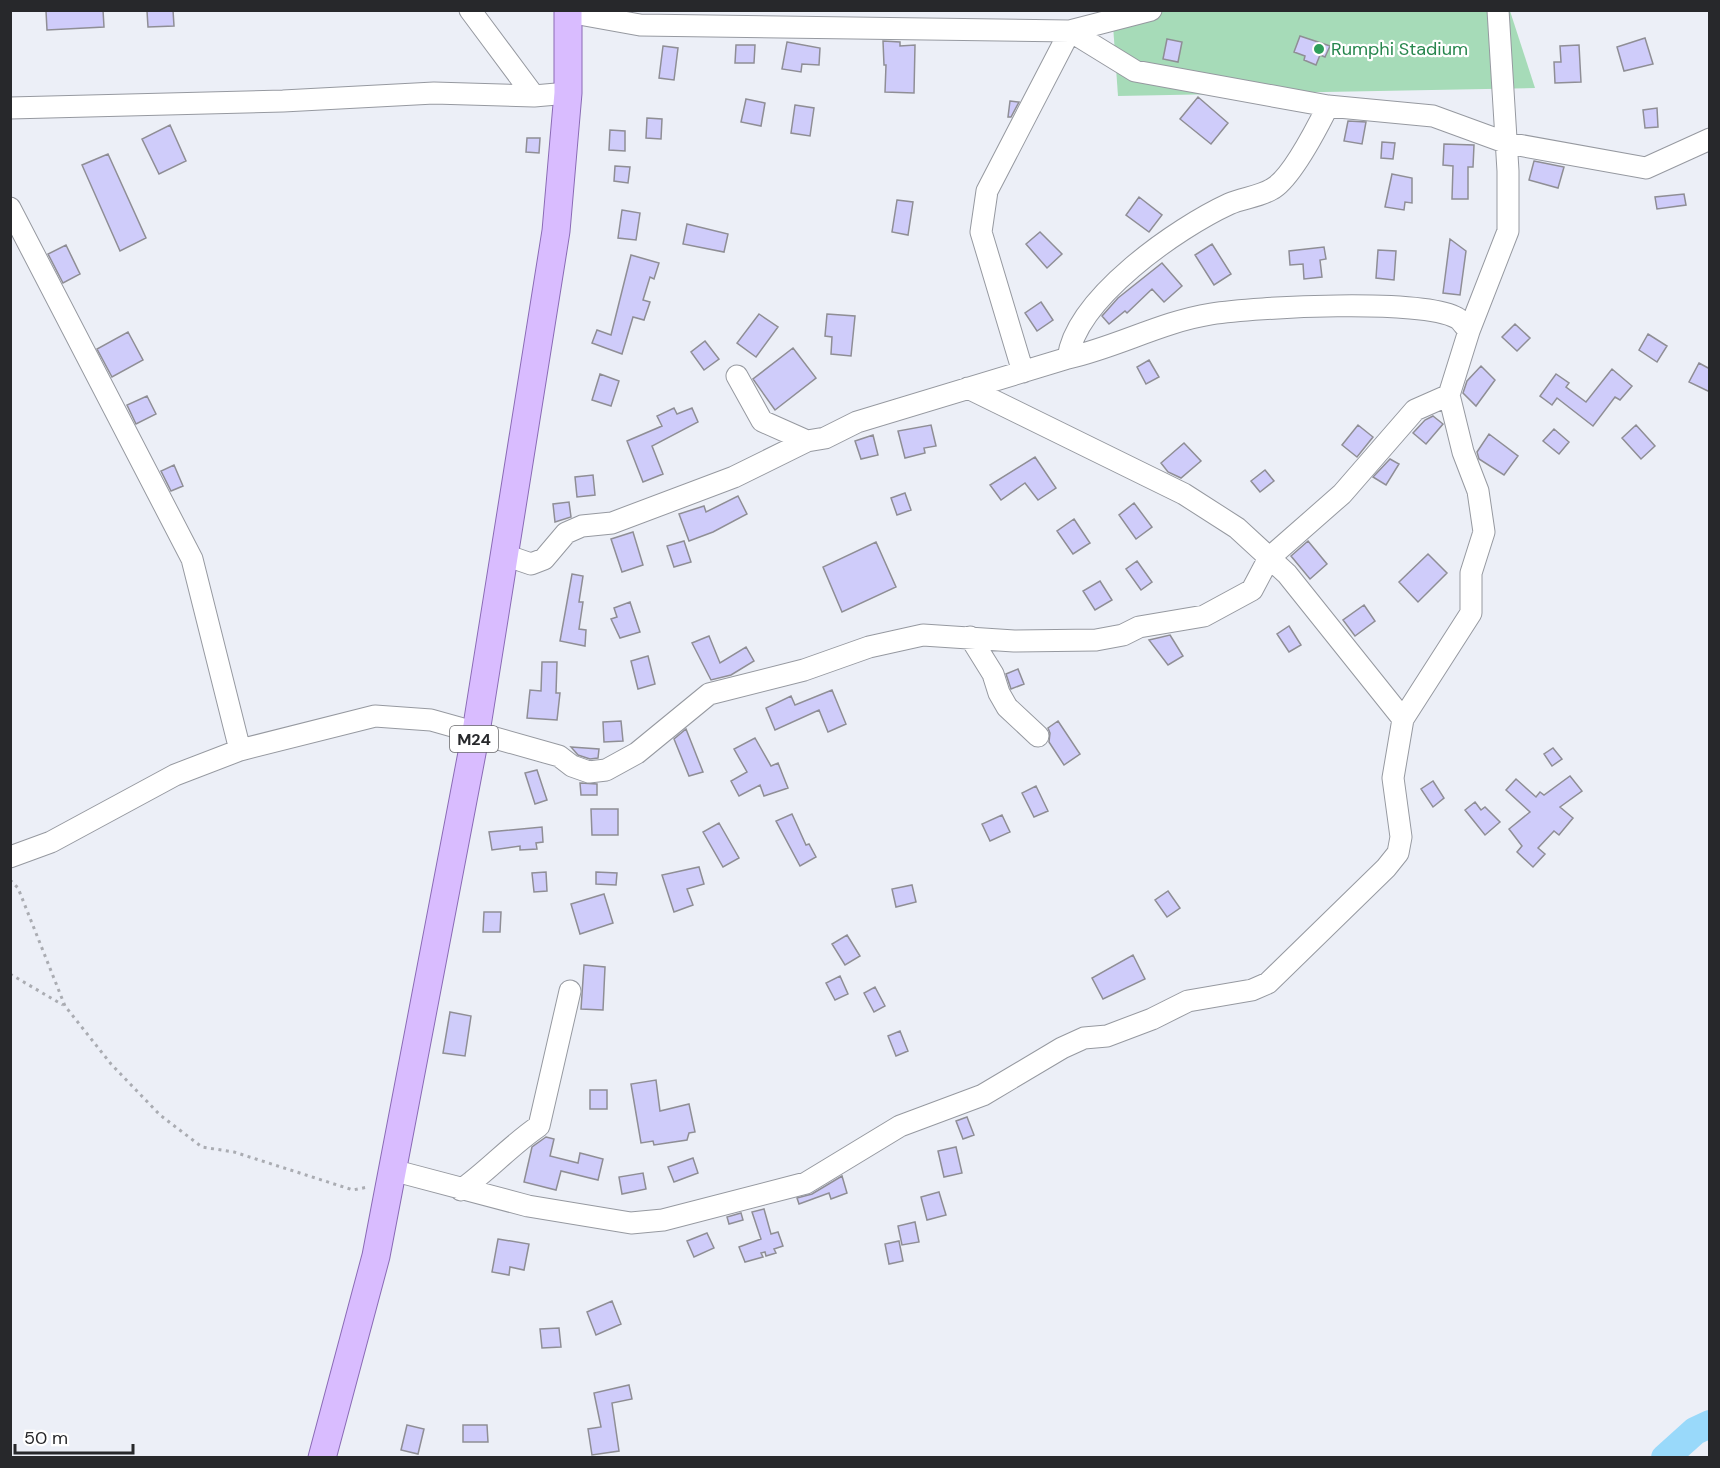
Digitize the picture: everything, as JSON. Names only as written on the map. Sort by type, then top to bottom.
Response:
[{"type":"main road","name":"M24","points":[[322,1458],[376,1256],[476,732],[556,231],[568,93],[568,11]]},
{"type":"street","points":[[470,10],[534,96]]},
{"type":"street","points":[[568,11],[640,25],[862,19],[1070,31],[1151,10]]},
{"type":"street","points":[[391,1176],[528,1206],[631,1223],[682,1215],[806,1183],[900,1126],[983,1095],[1062,1048],[1084,1038],[1107,1036],[1152,1019],[1188,1001],[1252,990],[1268,983],[1386,868],[1398,853],[1401,837],[1393,778],[1403,718],[1471,613],[1471,573],[1484,532],[1478,491],[1463,452],[1449,395],[1469,331],[1508,231],[1507,143],[1498,10]]},
{"type":"street","points":[[1070,31],[1135,71],[1328,106],[1433,116],[1507,143],[1646,168],[1710,140]]},
{"type":"street","points":[[1023,372],[981,232],[987,191],[1070,31]]},
{"type":"street","points":[[10,108],[283,101],[434,93],[534,96],[568,93]]},
{"type":"street","points":[[1068,358],[1069,347],[1090,309],[1157,246],[1229,204],[1274,189],[1310,141],[1328,106]]},
{"type":"street","points":[[10,208],[192,560],[240,750]]},
{"type":"street","points":[[505,555],[531,564],[544,559],[566,533],[582,526],[612,523],[734,477],[807,441],[825,438],[857,422],[1068,358],[1100,351],[1168,324],[1212,314],[1318,307],[1415,308],[1457,318],[1469,331]]},
{"type":"street","points":[[737,376],[762,421],[807,441]]},
{"type":"street","points":[[968,388],[1185,494],[1237,528],[1287,574],[1403,718]]},
{"type":"street","points":[[10,856],[51,842],[175,775],[240,750],[375,716],[431,720],[560,756],[572,766],[589,772],[606,770],[637,753],[709,694],[804,670],[869,647],[923,635],[1014,642],[1096,640],[1123,635],[1139,627],[1204,616],[1252,590],[1269,558],[1342,494],[1415,410],[1449,395]]},
{"type":"street","points":[[970,637],[993,674],[999,693],[1007,707],[1038,736]]},
{"type":"street","points":[[460,1190],[487,1171],[518,1141],[539,1126],[570,991]]},
{"type":"path","points":[[10,880],[18,888],[65,1006],[131,1087],[178,1130],[202,1147],[234,1152],[353,1190],[391,1176]]},
{"type":"path","points":[[10,974],[65,1006]]},
{"type":"green space","name":"Rumphi Stadium","points":[[1112,11],[1510,11],[1535,88],[1118,96]]},
{"type":"building","points":[[103,10],[104,27],[47,30],[46,11]]},
{"type":"building","points":[[173,10],[174,26],[148,27],[147,11]]},
{"type":"building","points":[[1300,36],[1330,46],[1325,57],[1320,55],[1316,65],[1304,60],[1305,56],[1294,52]]},
{"type":"building","points":[[1645,38],[1653,64],[1624,71],[1617,47]]},
{"type":"building","points":[[1167,39],[1182,42],[1178,62],[1163,59]]},
{"type":"building","points":[[883,41],[900,42],[900,46],[915,45],[914,93],[885,92],[886,65],[884,65]]},
{"type":"building","points":[[787,42],[820,48],[819,65],[802,64],[801,72],[782,69]]},
{"type":"building","points":[[736,45],[755,45],[754,63],[735,63]]},
{"type":"building","points":[[1579,45],[1581,82],[1555,83],[1554,62],[1561,62],[1560,46]]},
{"type":"building","points":[[663,46],[678,48],[674,80],[659,78]]},
{"type":"building","points":[[1198,97],[1228,123],[1211,144],[1180,119]]},
{"type":"building","points":[[746,99],[765,103],[761,126],[741,122]]},
{"type":"building","points":[[1010,101],[1019,102],[1011,117],[1008,117]]},
{"type":"building","points":[[795,105],[814,108],[810,136],[791,133]]},
{"type":"building","points":[[1657,108],[1658,127],[1645,128],[1643,110]]},
{"type":"building","points":[[647,118],[662,119],[661,139],[646,138]]},
{"type":"building","points":[[1348,121],[1366,122],[1362,144],[1344,141]]},
{"type":"building","points":[[170,125],[186,161],[159,174],[142,139]]},
{"type":"building","points":[[610,130],[625,131],[625,151],[609,150]]},
{"type":"building","points":[[527,138],[540,138],[539,153],[526,152]]},
{"type":"building","points":[[1382,142],[1395,143],[1393,159],[1381,158]]},
{"type":"building","points":[[1444,144],[1474,145],[1473,167],[1468,167],[1468,199],[1452,199],[1453,166],[1443,165]]},
{"type":"building","points":[[108,154],[146,238],[120,251],[82,165]]},
{"type":"building","points":[[1534,161],[1564,167],[1558,188],[1529,180]]},
{"type":"building","points":[[615,166],[630,167],[628,183],[614,181]]},
{"type":"building","points":[[1392,174],[1412,178],[1412,203],[1405,202],[1404,210],[1385,207]]},
{"type":"building","points":[[1684,194],[1686,205],[1657,209],[1655,197]]},
{"type":"building","points":[[1139,197],[1162,215],[1149,232],[1126,215]]},
{"type":"building","points":[[897,200],[913,202],[908,235],[892,232]]},
{"type":"building","points":[[622,210],[640,213],[636,240],[618,238]]},
{"type":"building","points":[[687,224],[728,234],[724,252],[683,244]]},
{"type":"building","points":[[1040,232],[1062,254],[1047,268],[1026,244]]},
{"type":"building","points":[[1450,239],[1466,251],[1460,295],[1443,293]]},
{"type":"building","points":[[1212,244],[1231,274],[1214,285],[1195,255]]},
{"type":"building","points":[[66,245],[80,274],[63,283],[48,254]]},
{"type":"building","points":[[1324,247],[1326,259],[1320,260],[1322,277],[1304,279],[1303,264],[1290,265],[1289,251]]},
{"type":"building","points":[[1378,250],[1396,251],[1394,280],[1376,278]]},
{"type":"building","points":[[631,255],[659,263],[654,279],[650,277],[643,300],[650,302],[644,320],[633,317],[622,354],[592,343],[597,330],[611,335]]},
{"type":"building","points":[[1162,263],[1182,286],[1164,302],[1152,289],[1127,313],[1125,311],[1109,324],[1102,316],[1118,298]]},
{"type":"building","points":[[1041,302],[1053,320],[1037,331],[1025,313]]},
{"type":"building","points":[[759,314],[778,327],[756,357],[737,343]]},
{"type":"building","points":[[827,314],[855,316],[851,356],[831,354],[832,337],[825,336]]},
{"type":"building","points":[[1515,324],[1530,338],[1517,351],[1502,337]]},
{"type":"building","points":[[128,332],[143,360],[112,377],[97,349]]},
{"type":"building","points":[[1648,334],[1667,346],[1657,362],[1639,350]]},
{"type":"building","points":[[705,341],[719,359],[704,370],[691,352]]},
{"type":"building","points":[[793,348],[816,378],[775,410],[753,379]]},
{"type":"building","points":[[1149,360],[1159,377],[1146,384],[1137,367]]},
{"type":"building","points":[[1699,363],[1710,369],[1710,392],[1689,382]]},
{"type":"building","points":[[1481,366],[1495,380],[1476,406],[1463,393],[1467,381]]},
{"type":"building","points":[[1612,369],[1632,386],[1620,400],[1615,397],[1593,426],[1557,398],[1552,405],[1540,396],[1556,374],[1569,383],[1566,387],[1586,402]]},
{"type":"building","points":[[600,374],[619,381],[611,406],[592,400]]},
{"type":"building","points":[[147,396],[156,414],[136,424],[127,405]]},
{"type":"building","points":[[674,408],[677,414],[692,408],[698,422],[652,446],[663,474],[643,482],[627,441],[662,426],[657,416]]},
{"type":"building","points":[[1433,416],[1443,424],[1426,444],[1413,433],[1425,420]]},
{"type":"building","points":[[931,425],[936,446],[924,448],[925,453],[905,458],[898,431]]},
{"type":"building","points":[[1358,425],[1373,437],[1357,457],[1342,445]]},
{"type":"building","points":[[1636,425],[1655,446],[1641,459],[1622,438]]},
{"type":"building","points":[[1554,429],[1569,442],[1559,454],[1543,441]]},
{"type":"building","points":[[1489,434],[1518,456],[1504,475],[1479,459],[1477,452]]},
{"type":"building","points":[[873,435],[878,455],[861,459],[855,441]]},
{"type":"building","points":[[1184,443],[1201,461],[1181,478],[1168,472],[1161,463]]},
{"type":"building","points":[[1035,457],[1056,488],[1038,500],[1025,483],[1001,500],[990,485]]},
{"type":"building","points":[[1390,459],[1399,464],[1386,485],[1373,477]]},
{"type":"building","points":[[174,465],[183,486],[171,491],[161,471]]},
{"type":"building","points":[[1265,470],[1274,481],[1260,492],[1251,481]]},
{"type":"building","points":[[593,475],[595,495],[577,497],[575,477]]},
{"type":"building","points":[[905,493],[911,510],[897,515],[891,498]]},
{"type":"building","points":[[738,496],[747,514],[713,532],[689,541],[679,514],[704,506],[706,512]]},
{"type":"building","points":[[569,502],[571,517],[555,522],[553,504]]},
{"type":"building","points":[[1134,503],[1152,527],[1136,539],[1119,515]]},
{"type":"building","points":[[1074,519],[1090,543],[1073,554],[1057,531]]},
{"type":"building","points":[[633,532],[643,565],[622,572],[611,539]]},
{"type":"building","points":[[684,541],[691,562],[674,567],[667,546]]},
{"type":"building","points":[[1308,541],[1327,564],[1310,579],[1291,556]]},
{"type":"building","points":[[876,542],[896,587],[842,612],[823,567]]},
{"type":"building","points":[[1428,554],[1447,573],[1418,602],[1399,582]]},
{"type":"building","points":[[1137,561],[1152,582],[1141,590],[1126,569]]},
{"type":"building","points":[[572,574],[583,576],[579,602],[583,602],[579,629],[586,630],[585,646],[560,641]]},
{"type":"building","points":[[1100,581],[1112,600],[1095,610],[1083,591]]},
{"type":"building","points":[[630,602],[640,632],[620,638],[611,619],[617,617],[614,608]]},
{"type":"building","points":[[1364,605],[1375,621],[1355,636],[1343,620]]},
{"type":"building","points":[[1289,626],[1301,645],[1289,652],[1277,634]]},
{"type":"building","points":[[1170,635],[1183,656],[1168,665],[1149,640]]},
{"type":"building","points":[[709,636],[720,663],[746,647],[754,661],[731,675],[711,680],[692,643]]},
{"type":"building","points":[[648,656],[655,684],[638,689],[631,661]]},
{"type":"building","points":[[542,662],[557,662],[556,693],[560,693],[557,720],[527,718],[530,690],[541,691]]},
{"type":"building","points":[[1018,669],[1024,684],[1011,689],[1006,674]]},
{"type":"building","points":[[832,690],[846,724],[828,732],[819,710],[775,730],[766,708],[791,696],[795,705]]},
{"type":"building","points":[[621,721],[623,741],[604,742],[603,722]]},
{"type":"building","points":[[1058,721],[1080,754],[1064,765],[1049,742],[1048,728]]},
{"type":"building","points":[[686,729],[703,772],[689,776],[674,739]]},
{"type":"building","points":[[755,738],[771,766],[778,763],[788,788],[764,796],[760,785],[739,796],[731,781],[747,772],[734,749]]},
{"type":"building","points":[[571,747],[599,749],[598,758],[590,759],[578,755]]},
{"type":"building","points":[[1553,748],[1562,759],[1552,766],[1544,754]]},
{"type":"building","points":[[537,770],[547,800],[535,804],[525,773]]},
{"type":"building","points":[[1570,776],[1582,791],[1560,807],[1573,818],[1559,835],[1554,831],[1538,848],[1545,854],[1533,867],[1517,852],[1522,846],[1509,829],[1530,812],[1506,790],[1516,779],[1536,797],[1540,792],[1544,795]]},
{"type":"building","points":[[1433,781],[1444,798],[1433,807],[1421,789]]},
{"type":"building","points":[[580,783],[597,784],[597,795],[581,795]]},
{"type":"building","points":[[1036,786],[1048,811],[1034,817],[1022,793]]},
{"type":"building","points":[[1475,802],[1481,810],[1485,807],[1500,822],[1485,835],[1465,810]]},
{"type":"building","points":[[591,809],[618,809],[618,835],[592,835]]},
{"type":"building","points":[[792,814],[806,845],[809,844],[816,857],[800,866],[776,821]]},
{"type":"building","points":[[1002,815],[1010,832],[990,841],[982,824]]},
{"type":"building","points":[[719,823],[739,858],[723,867],[703,832]]},
{"type":"building","points":[[542,827],[543,842],[536,843],[537,849],[520,850],[520,846],[492,850],[489,832]]},
{"type":"building","points":[[699,867],[704,884],[687,889],[693,905],[674,912],[662,875]]},
{"type":"building","points":[[546,872],[547,891],[534,892],[532,873]]},
{"type":"building","points":[[596,872],[617,873],[616,885],[596,884]]},
{"type":"building","points":[[912,885],[916,902],[896,907],[892,889]]},
{"type":"building","points":[[1168,891],[1180,908],[1167,917],[1155,900]]},
{"type":"building","points":[[604,894],[613,923],[580,934],[571,904]]},
{"type":"building","points":[[484,912],[501,912],[500,932],[483,932]]},
{"type":"building","points":[[847,935],[860,956],[845,965],[832,944]]},
{"type":"building","points":[[1133,955],[1145,979],[1103,999],[1092,978]]},
{"type":"building","points":[[584,965],[605,967],[603,1010],[581,1009]]},
{"type":"building","points":[[840,976],[848,994],[835,1000],[826,983]]},
{"type":"building","points":[[875,987],[885,1006],[874,1012],[864,993]]},
{"type":"building","points":[[450,1012],[471,1016],[465,1056],[443,1053]]},
{"type":"building","points":[[900,1031],[908,1051],[896,1056],[888,1036]]},
{"type":"building","points":[[656,1080],[660,1111],[689,1104],[695,1132],[689,1133],[687,1140],[654,1145],[653,1141],[641,1143],[631,1084]]},
{"type":"building","points":[[590,1090],[607,1090],[607,1109],[590,1109]]},
{"type":"building","points":[[967,1117],[974,1135],[963,1139],[956,1121]]},
{"type":"building","points":[[546,1137],[554,1139],[550,1156],[578,1163],[580,1153],[603,1159],[598,1180],[561,1171],[556,1190],[524,1182],[532,1147]]},
{"type":"building","points":[[956,1147],[962,1173],[944,1177],[938,1151]]},
{"type":"building","points":[[693,1158],[698,1173],[674,1182],[668,1167]]},
{"type":"building","points":[[643,1173],[646,1189],[622,1194],[619,1177]]},
{"type":"building","points":[[842,1176],[847,1193],[831,1199],[829,1193],[799,1204],[797,1198],[812,1194]]},
{"type":"building","points":[[939,1192],[946,1215],[927,1220],[921,1197]]},
{"type":"building","points":[[764,1209],[771,1234],[778,1232],[783,1246],[774,1249],[776,1253],[766,1256],[765,1252],[761,1253],[763,1257],[745,1262],[739,1247],[761,1239],[752,1212]]},
{"type":"building","points":[[741,1213],[743,1220],[729,1224],[727,1217]]},
{"type":"building","points":[[915,1222],[919,1242],[902,1245],[898,1226]]},
{"type":"building","points":[[707,1233],[714,1248],[694,1257],[687,1241]]},
{"type":"building","points":[[498,1239],[529,1244],[524,1270],[510,1267],[509,1275],[492,1272]]},
{"type":"building","points":[[899,1241],[903,1261],[889,1264],[885,1244]]},
{"type":"building","points":[[612,1301],[621,1324],[596,1335],[587,1312]]},
{"type":"building","points":[[559,1328],[561,1347],[542,1348],[540,1329]]},
{"type":"building","points":[[629,1385],[632,1399],[612,1403],[619,1451],[592,1455],[588,1429],[601,1427],[594,1393]]},
{"type":"building","points":[[407,1425],[424,1429],[418,1454],[401,1450]]},
{"type":"building","points":[[463,1425],[487,1425],[488,1442],[463,1442]]},
{"type":"waterway","points":[[1665,1458],[1695,1431],[1710,1424]]},
{"type":"place","name":"Rumphi Stadium","points":[[1319,49]]}]
